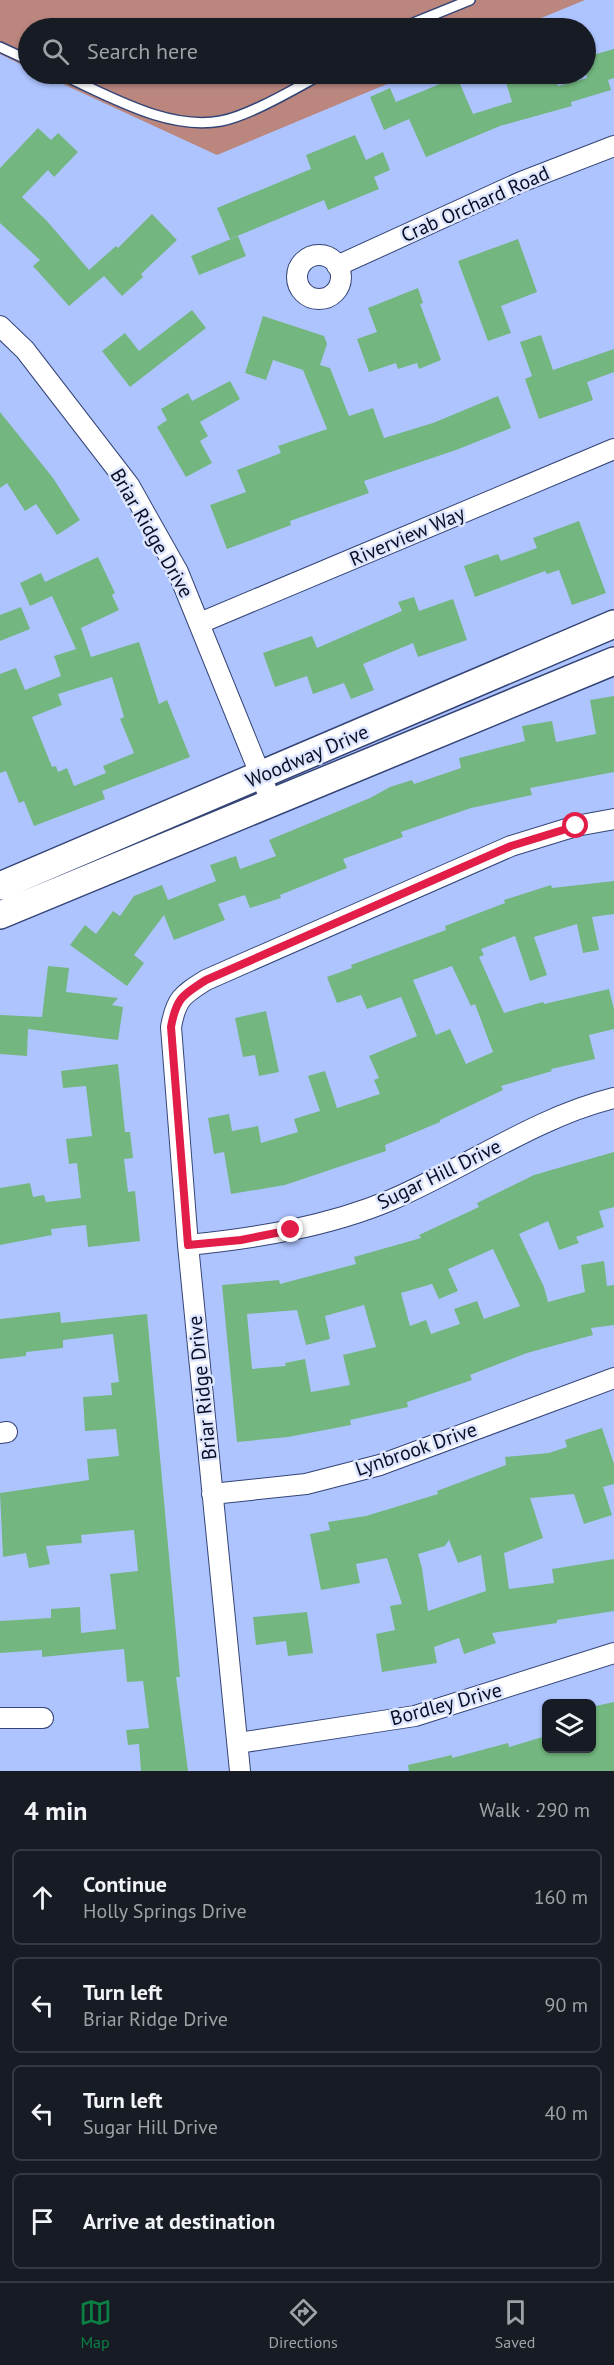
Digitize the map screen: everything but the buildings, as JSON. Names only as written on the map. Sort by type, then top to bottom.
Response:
[{"type":"main road","name":"Woodway Drive","points":[[0,886],[614,624]]},
{"type":"main road","name":"Woodway Drive","points":[[0,915],[614,661]]},
{"type":"street","name":"Crab Orchard Road","points":[[336,266],[521,182],[614,146]]},
{"type":"street","name":"Briar Ridge Drive","points":[[0,326],[25,350],[129,485],[178,572],[271,801]]},
{"type":"street","name":"Riverview Way","points":[[200,623],[614,449]]},
{"type":"street","name":"Briar Ridge Drive","points":[[240,1771],[188,1245],[171,1027],[174,1005],[186,992],[206,980],[511,846],[576,826],[614,819]]},
{"type":"street","name":"Sugar Hill Drive","points":[[188,1245],[241,1240],[291,1230],[390,1200],[547,1122],[592,1103],[614,1098]]},
{"type":"street","name":"Lynbrook Drive","points":[[212,1494],[306,1484],[380,1465],[614,1378]]},
{"type":"street","name":"Bordley Drive","points":[[238,1743],[415,1716],[614,1653]]},
{"type":"street","points":[[0,1719],[43,1718]]},
{"type":"lane","points":[[426,18],[470,0]]},
{"type":"lane","points":[[0,47],[18,55]]},
{"type":"lane","points":[[84,84],[180,122],[206,123],[236,117],[301,84]]},
{"type":"shaded area","points":[[0,0],[585,0],[541,18],[18,18],[18,63],[0,54]]},
{"type":"shaded area","points":[[63,84],[387,84],[217,155]]},
{"type":"route","points":[[291,1230],[241,1240],[188,1245],[171,1027],[174,1005],[186,992],[206,980],[511,846],[576,826]]}]
